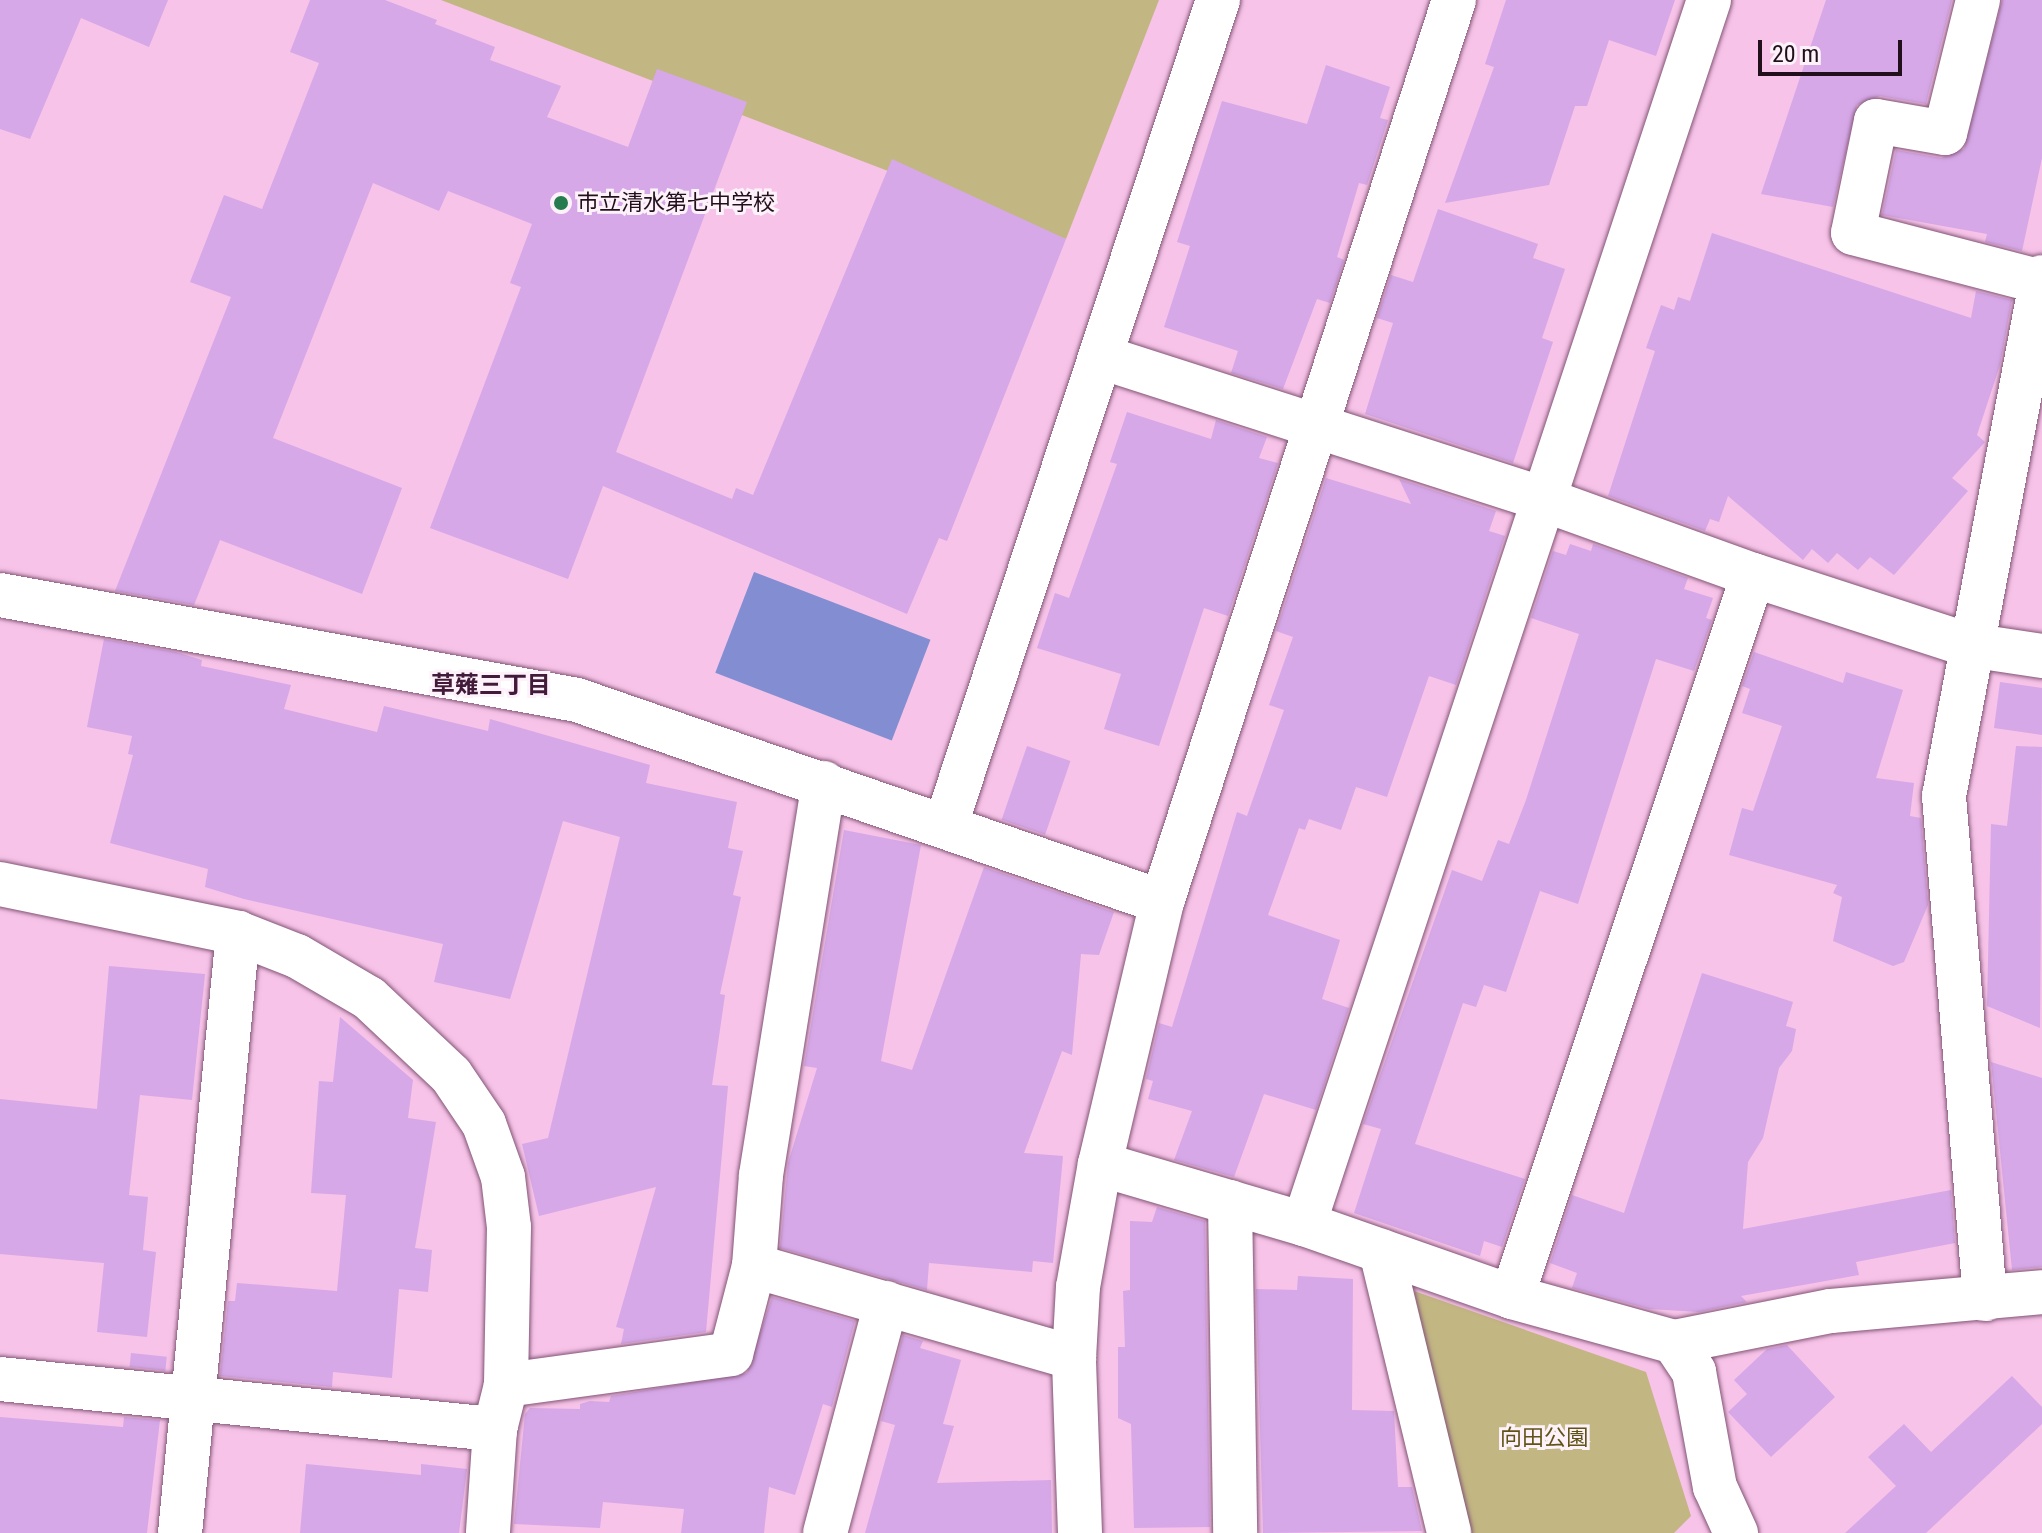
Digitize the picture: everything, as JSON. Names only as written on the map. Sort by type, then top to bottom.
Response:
[{"type":"street","points":[[946,824],[1218,0]]},
{"type":"street","points":[[1080,1533],[1074,1358],[1078,1287],[1100,1164],[1162,902],[1454,0]]},
{"type":"street","points":[[1304,1224],[1709,0]]},
{"type":"street","points":[[1978,0],[1945,133],[1876,121],[1853,233],[2042,280],[1969,645],[1944,796],[1985,1299]]},
{"type":"street","points":[[1101,357],[1542,499],[1753,575],[1969,645],[2042,656]]},
{"type":"street","points":[[1512,1297],[1753,575]]},
{"type":"street","points":[[0,595],[532,690],[946,824],[1162,902]]},
{"type":"street","points":[[506,1385],[731,1354],[754,1266],[761,1175],[824,783]]},
{"type":"street","points":[[0,884],[238,933],[297,956],[369,998],[451,1075],[484,1124],[503,1177],[509,1227],[506,1385],[495,1429],[488,1533]]},
{"type":"street","points":[[180,1533],[238,933]]},
{"type":"street","points":[[1100,1164],[1304,1224],[1512,1297],[1674,1342],[1831,1311],[2042,1292]]},
{"type":"street","points":[[1230,1202],[1235,1533]]},
{"type":"street","points":[[1381,1251],[1449,1533]]},
{"type":"street","points":[[754,1266],[1074,1358]]},
{"type":"street","points":[[825,1533],[886,1303]]},
{"type":"street","points":[[1674,1342],[1694,1372],[1715,1487],[1736,1533]]},
{"type":"street","points":[[0,1379],[495,1429]]},
{"type":"green space","points":[[441,0],[1159,0],[1066,239]]},
{"type":"green space","name":"向田公園","points":[[1414,1291],[1646,1372],[1691,1516],[1674,1533],[1469,1533]]},
{"type":"water","points":[[754,572],[930,640],[892,741],[715,673]]},
{"type":"building","points":[[0,0],[168,0],[149,47],[81,18],[30,139],[0,129]]},
{"type":"building","points":[[310,0],[385,0],[437,20],[435,24],[495,47],[490,60],[561,86],[547,117],[628,147],[657,69],[747,102],[616,452],[732,499],[736,488],[753,495],[892,159],[1066,239],[947,541],[939,538],[907,614],[603,486],[568,579],[430,528],[521,287],[510,283],[532,224],[448,191],[439,211],[373,183],[273,438],[402,488],[362,594],[220,540],[194,605],[115,591],[231,297],[190,282],[224,195],[262,209],[319,63],[290,52]]},
{"type":"building","points":[[1506,0],[1675,0],[1656,56],[1609,40],[1587,106],[1575,106],[1549,185],[1445,203],[1494,67],[1485,64]]},
{"type":"building","points":[[1826,0],[1952,0],[1926,104],[1880,96],[1857,105],[1833,207],[1761,194]]},
{"type":"building","points":[[2002,0],[2042,0],[2042,158],[2022,251],[1985,242],[1987,234],[1882,215],[1896,150],[1941,158],[1964,149]]},
{"type":"building","points":[[1326,65],[1390,87],[1380,118],[1388,120],[1367,185],[1359,183],[1337,257],[1344,260],[1330,303],[1317,299],[1283,389],[1231,373],[1238,351],[1164,327],[1190,246],[1177,242],[1222,101],[1307,124]]},
{"type":"building","points":[[1438,209],[1538,244],[1533,258],[1565,269],[1542,338],[1553,342],[1513,463],[1365,414],[1393,323],[1377,318],[1391,275],[1413,282]]},
{"type":"building","points":[[1712,233],[1971,318],[1976,291],[2012,300],[2000,365],[1977,435],[1985,442],[1952,478],[1968,491],[1894,575],[1870,557],[1858,570],[1837,553],[1828,563],[1812,549],[1803,560],[1728,496],[1719,522],[1710,519],[1705,531],[1608,496],[1655,351],[1646,348],[1661,305],[1674,310],[1678,297],[1690,301]]},
{"type":"building","points":[[1127,412],[1211,439],[1216,420],[1267,437],[1259,458],[1278,463],[1228,616],[1204,608],[1159,746],[1104,729],[1121,674],[1037,648],[1055,593],[1069,598],[1117,464],[1110,462]]},
{"type":"building","points":[[1326,478],[1411,504],[1399,479],[1496,511],[1489,531],[1505,536],[1456,685],[1429,676],[1387,797],[1356,787],[1341,830],[1309,819],[1305,830],[1299,828],[1268,915],[1340,940],[1322,999],[1349,1008],[1316,1110],[1264,1094],[1234,1177],[1174,1160],[1192,1111],[1148,1099],[1153,1081],[1146,1079],[1159,1023],[1172,1027],[1237,812],[1247,816],[1284,710],[1269,705],[1293,637],[1276,631]]},
{"type":"building","points":[[1570,544],[1591,551],[1593,544],[1688,578],[1684,589],[1713,598],[1706,618],[1712,620],[1694,671],[1656,659],[1578,904],[1540,891],[1506,992],[1484,985],[1476,1007],[1463,1003],[1415,1144],[1525,1179],[1502,1247],[1484,1241],[1480,1256],[1354,1213],[1381,1129],[1363,1124],[1452,870],[1482,881],[1498,840],[1509,844],[1526,800],[1579,634],[1531,618],[1553,551],[1566,555]]},
{"type":"building","points":[[104,639],[176,652],[202,660],[201,666],[291,685],[284,709],[377,732],[384,706],[488,731],[490,719],[650,765],[646,783],[737,802],[728,848],[743,851],[733,895],[741,897],[720,994],[725,995],[712,1085],[728,1086],[706,1332],[621,1344],[624,1329],[616,1327],[656,1187],[539,1216],[522,1144],[548,1138],[620,837],[563,821],[510,999],[434,982],[443,944],[244,899],[205,887],[208,869],[110,843],[133,755],[128,754],[132,736],[87,727]]},
{"type":"building","points":[[1754,652],[1843,683],[1846,672],[1903,690],[1876,778],[1914,783],[1910,816],[1921,818],[1928,905],[1904,962],[1893,966],[1833,941],[1842,897],[1833,893],[1837,885],[1729,855],[1742,808],[1753,811],[1782,726],[1742,713],[1750,689],[1742,686]]},
{"type":"building","points":[[2000,682],[2042,688],[2042,735],[1994,728]]},
{"type":"building","points":[[1027,746],[1070,761],[1045,835],[1002,820]]},
{"type":"building","points":[[2016,746],[2042,747],[2040,1028],[1987,1006],[1991,824],[2007,826]]},
{"type":"building","points":[[844,830],[921,845],[881,1061],[912,1070],[984,867],[1114,912],[1099,955],[1081,954],[1072,1055],[1062,1051],[1024,1153],[1063,1156],[1053,1263],[1033,1261],[1032,1272],[929,1263],[927,1290],[780,1248],[788,1163],[817,1068],[804,1066]]},
{"type":"building","points":[[109,966],[205,974],[192,1100],[140,1095],[129,1195],[148,1197],[143,1250],[156,1252],[147,1337],[97,1332],[104,1263],[0,1254],[0,1099],[97,1109]]},
{"type":"building","points":[[1702,973],[1793,1002],[1786,1026],[1796,1029],[1792,1051],[1779,1068],[1763,1138],[1748,1162],[1743,1229],[1951,1190],[1955,1243],[1856,1262],[1859,1275],[1741,1296],[1747,1302],[1699,1312],[1649,1309],[1572,1288],[1577,1273],[1550,1263],[1572,1195],[1624,1213]]},
{"type":"building","points":[[340,1017],[413,1080],[408,1118],[436,1122],[415,1248],[432,1250],[428,1292],[399,1289],[392,1378],[333,1372],[332,1387],[220,1376],[228,1301],[235,1301],[237,1283],[337,1291],[346,1195],[311,1193],[319,1081],[333,1082]]},
{"type":"building","points":[[1991,1062],[2042,1078],[2042,1267],[2012,1270]]},
{"type":"building","points":[[1157,1207],[1205,1221],[1210,1527],[1134,1528],[1131,1424],[1118,1418],[1118,1347],[1125,1347],[1123,1291],[1130,1290],[1130,1221],[1152,1222]]},
{"type":"building","points":[[1298,1276],[1353,1279],[1352,1410],[1394,1411],[1398,1487],[1412,1487],[1422,1531],[1263,1533],[1256,1289],[1297,1290]]},
{"type":"building","points":[[772,1297],[855,1321],[832,1407],[823,1404],[795,1495],[769,1487],[764,1533],[681,1533],[684,1509],[603,1502],[600,1528],[514,1524],[525,1414],[530,1408],[580,1409],[580,1404],[590,1401],[609,1402],[611,1396],[747,1373]]},
{"type":"building","points":[[903,1335],[923,1341],[920,1348],[961,1360],[943,1424],[954,1426],[937,1483],[1051,1480],[1052,1533],[865,1533],[895,1425],[881,1421]]},
{"type":"building","points":[[1787,1345],[1835,1397],[1771,1457],[1728,1412],[1747,1394],[1734,1380],[1767,1349]]},
{"type":"building","points":[[131,1353],[167,1357],[165,1371],[130,1367]]},
{"type":"building","points":[[2012,1376],[2042,1407],[2042,1424],[1926,1533],[1845,1533],[1896,1486],[1868,1457],[1904,1424],[1931,1452]]},
{"type":"building","points":[[0,1417],[123,1427],[124,1417],[160,1420],[147,1533],[0,1533]]},
{"type":"building","points":[[306,1464],[421,1475],[421,1464],[467,1469],[459,1533],[300,1533]]},
{"type":"place","name":"市立清水第七中学校","points":[[561,203]]},
{"type":"district","name":"草薙三丁目","points":[[491,686]]}]
